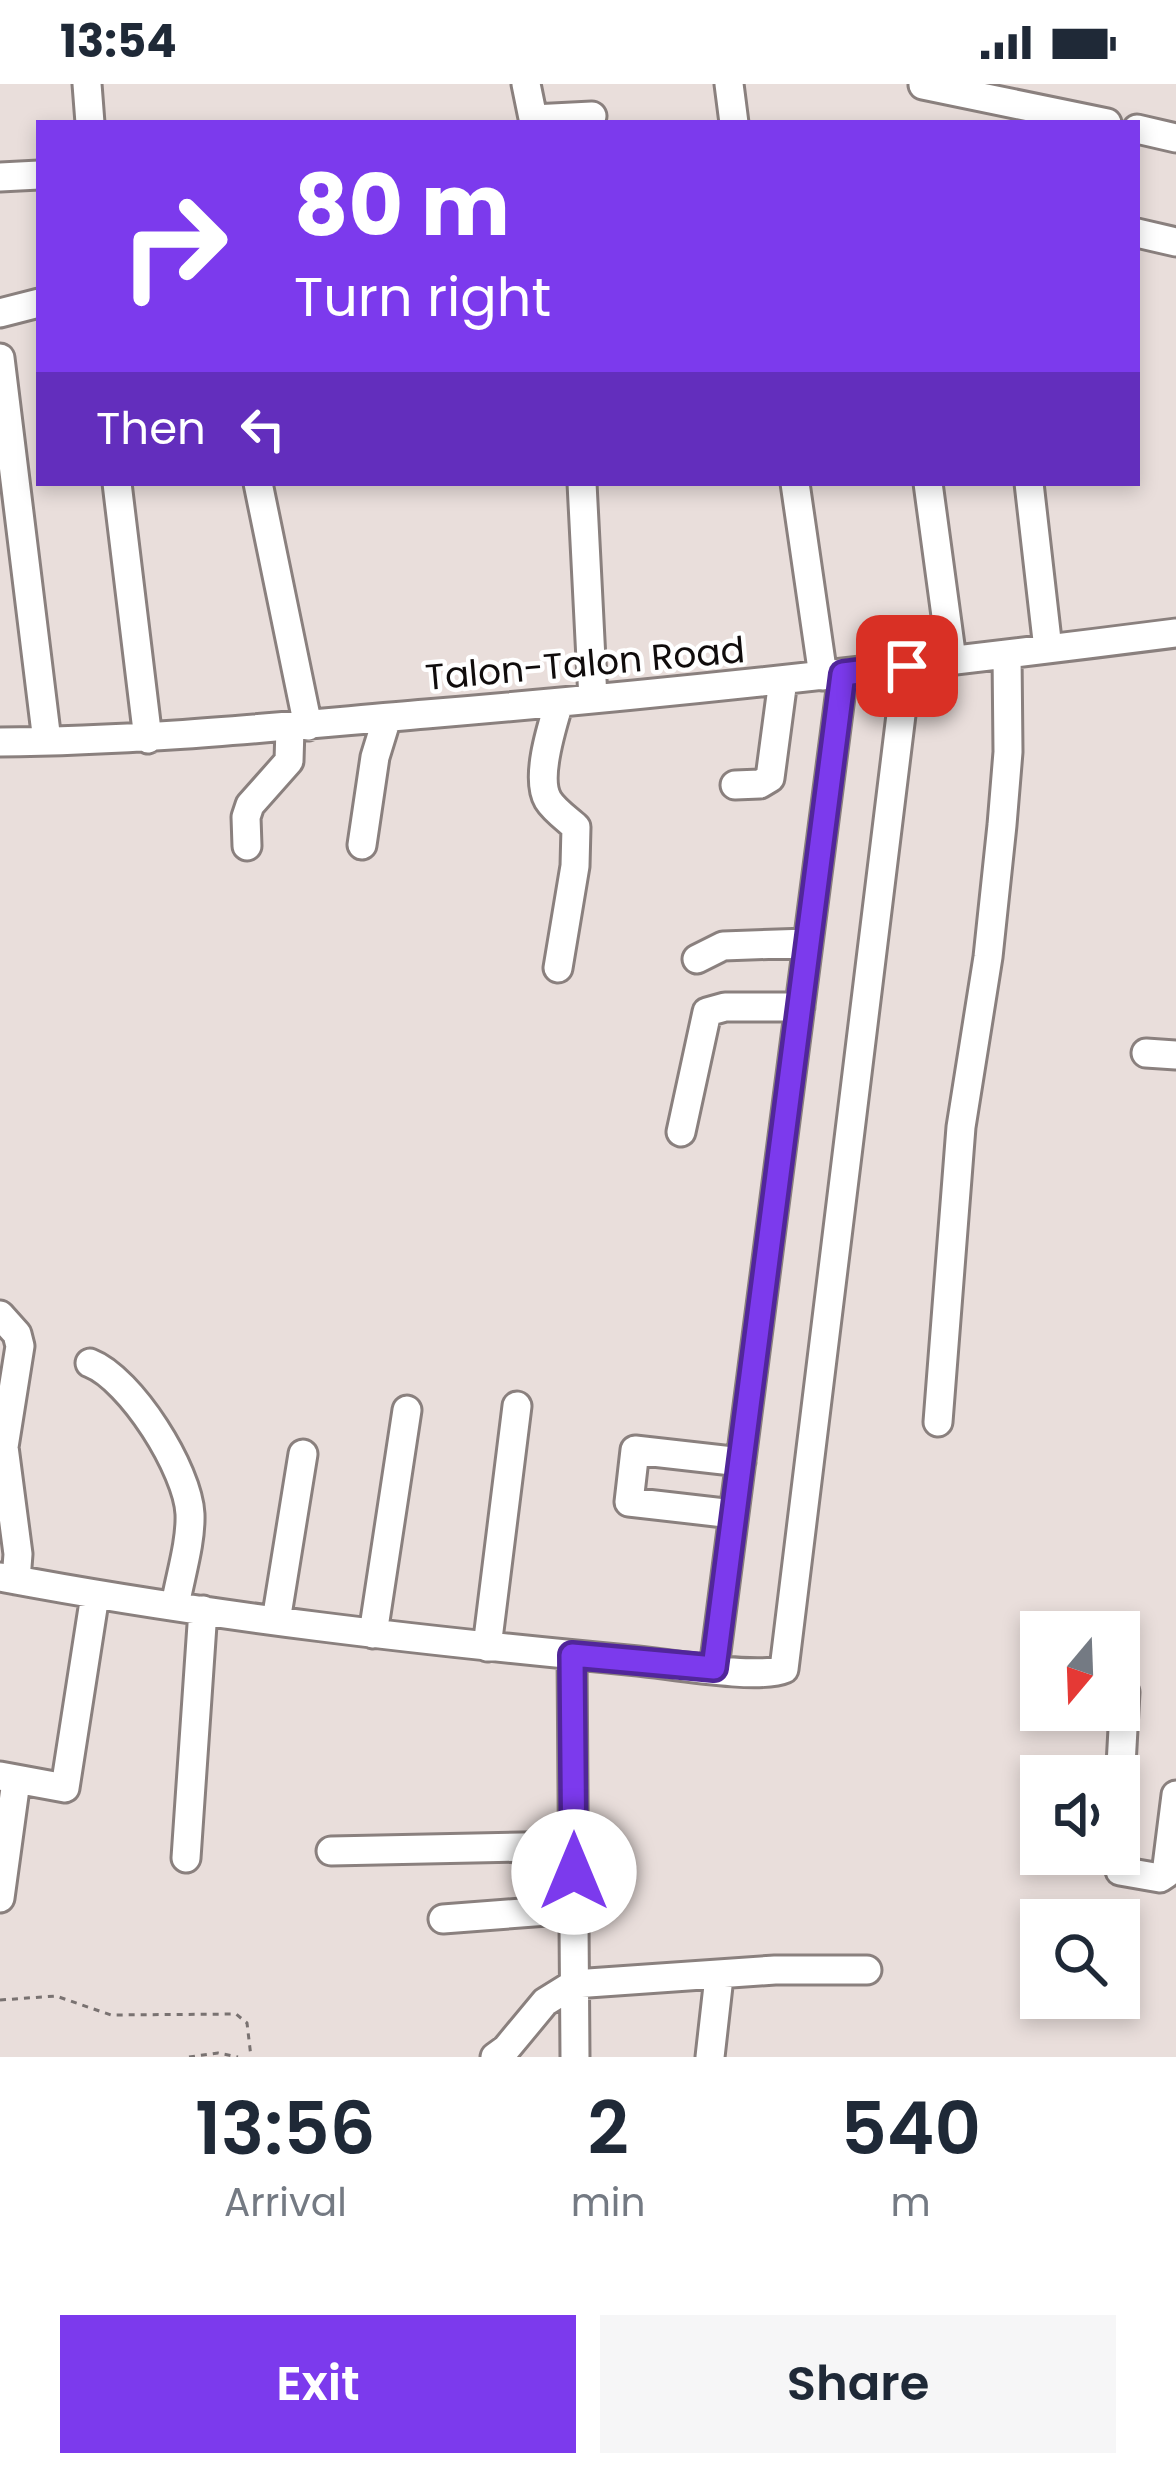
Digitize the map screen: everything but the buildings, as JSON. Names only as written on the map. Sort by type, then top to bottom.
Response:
[{"type":"street","points":[[87,84],[90,120]]},
{"type":"street","points":[[526,84],[533,120]]},
{"type":"street","points":[[729,84],[734,120]]},
{"type":"street","points":[[923,85],[1092,120]]},
{"type":"street","points":[[545,120],[592,116]]},
{"type":"street","points":[[1140,130],[1176,138]]},
{"type":"street","points":[[0,177],[36,175]]},
{"type":"street","points":[[1140,234],[1176,242]]},
{"type":"street","points":[[0,313],[36,304]]},
{"type":"street","points":[[0,358],[47,741]]},
{"type":"street","points":[[117,486],[148,739]]},
{"type":"street","points":[[247,846],[250,805],[289,761],[299,727],[259,486]]},
{"type":"street","points":[[582,486],[592,699]]},
{"type":"street","points":[[714,1668],[808,943],[833,675],[797,486]]},
{"type":"street","points":[[928,486],[952,660]]},
{"type":"street","points":[[1029,486],[1048,649]]},
{"type":"street","name":"Talon-Talon Road","points":[[0,742],[148,739],[559,703],[1176,633]]},
{"type":"street","points":[[938,1422],[961,1127],[1002,825],[1008,752],[1007,654]]},
{"type":"street","points":[[0,1315],[17,1334],[20,1346],[4,1447],[18,1554],[8,1579],[374,1634],[714,1668],[773,1673],[784,1669],[907,666]]},
{"type":"street","points":[[735,785],[760,784],[770,778],[783,680]]},
{"type":"street","points":[[558,968],[575,866],[576,827],[549,803],[543,788],[559,703]]},
{"type":"street","points":[[362,845],[375,757],[387,718]]},
{"type":"street","points":[[697,959],[723,946],[808,943]]},
{"type":"street","points":[[681,1132],[707,1012],[725,1006],[800,1007]]},
{"type":"street","points":[[1146,1053],[1176,1055]]},
{"type":"street","points":[[90,1363],[112,1374],[132,1398],[184,1484],[190,1516],[186,1858]]},
{"type":"street","points":[[488,1647],[517,1406]]},
{"type":"street","points":[[374,1634],[406,1410]]},
{"type":"street","points":[[734,1514],[628,1502],[634,1450],[740,1462]]},
{"type":"street","points":[[276,1621],[303,1454]]},
{"type":"street","points":[[0,1898],[8,1779],[65,1788],[95,1595]]},
{"type":"street","points":[[572,1655],[575,2057]]},
{"type":"street","points":[[1140,1874],[1160,1878],[1166,1874],[1176,1795]]},
{"type":"street","points":[[331,1851],[574,1846]]},
{"type":"street","points":[[443,1919],[574,1909]]},
{"type":"street","points":[[495,2057],[545,2002],[574,1984],[775,1970],[866,1970]]},
{"type":"street","points":[[710,2057],[718,1976]]},
{"type":"path","points":[[0,2000],[56,1996],[111,2015],[236,2014],[247,2023],[251,2057]]},
{"type":"path","points":[[189,2057],[218,2053],[238,2057]]},
{"type":"route","points":[[574,1872],[572,1655],[714,1668],[843,674],[907,666]]}]
